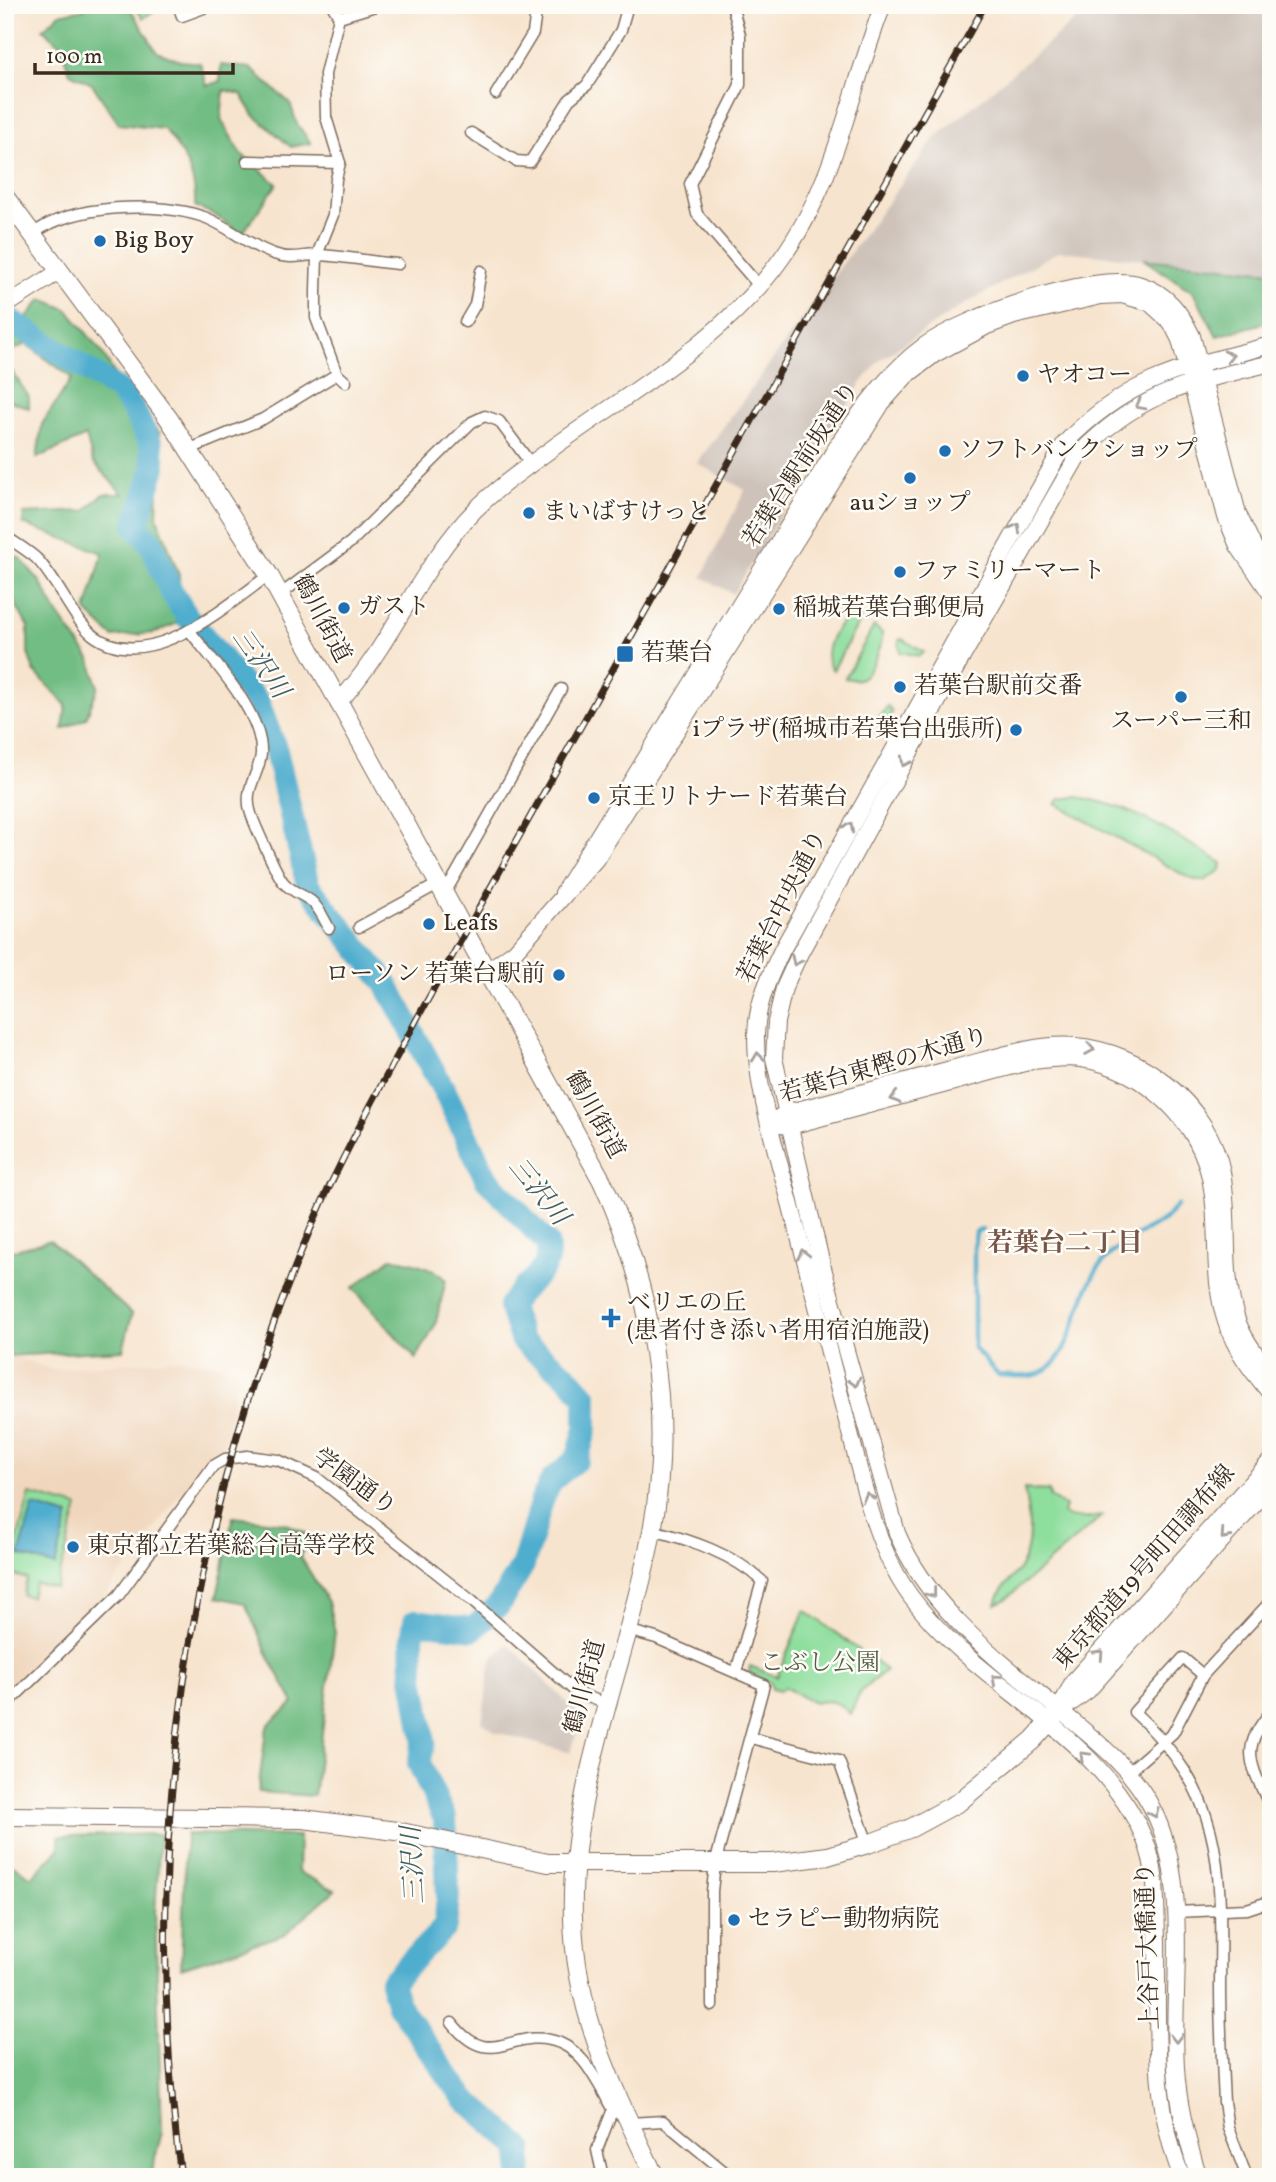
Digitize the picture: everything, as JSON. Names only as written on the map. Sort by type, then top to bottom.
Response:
[{"type":"main road","name":"鶴川街道","points":[[5,197],[190,449],[281,594],[338,703],[602,1181],[637,1271],[651,1334],[659,1390],[658,1481],[652,1530],[584,1797],[574,1864],[573,1918],[579,1982],[596,2047],[655,2177]]},
{"type":"main road","name":"東京都道19号町田調布線","points":[[1054,1716],[1074,1682],[1271,1462]]},
{"type":"main road","name":"東京都道19号町田調布線","points":[[5,1816],[242,1816],[316,1820],[396,1831],[535,1861],[574,1864],[715,1864],[828,1856],[911,1828],[959,1802],[1002,1768],[1054,1716],[1087,1690],[1271,1484]]},
{"type":"street","points":[[178,5],[182,16],[212,5]]},
{"type":"street","points":[[190,449],[263,419],[342,378],[316,318],[317,255],[333,215],[335,179],[340,163],[326,117],[325,74],[339,17],[332,5]]},
{"type":"street","points":[[339,17],[379,5]]},
{"type":"street","points":[[496,94],[533,33],[537,5]]},
{"type":"street","points":[[471,133],[516,161],[530,162],[569,100],[587,85],[621,30],[628,7],[615,5]]},
{"type":"street","points":[[732,5],[740,35],[740,85],[690,184],[697,214],[760,286]]},
{"type":"street","points":[[338,703],[367,670],[432,563],[457,530],[496,491],[719,327],[760,286],[808,216],[830,169],[883,5]]},
{"type":"street","points":[[247,161],[340,163]]},
{"type":"street","points":[[33,234],[46,223],[111,208],[153,209],[206,218],[239,239],[280,256],[317,255],[398,264]]},
{"type":"street","points":[[7,305],[60,271]]},
{"type":"street","points":[[465,322],[475,305],[481,271]]},
{"type":"street","name":"若葉台駅前坂通り","points":[[560,898],[571,875],[843,437],[873,394],[899,366],[926,345],[983,314],[1012,303],[1099,284],[1124,282],[1142,285],[1170,301],[1182,315],[1193,365]]},
{"type":"street","name":"若葉台駅前坂通り","points":[[560,898],[587,872],[854,443],[882,402],[906,376],[935,354],[987,326],[1014,316],[1122,295],[1137,298],[1162,311],[1193,365]]},
{"type":"street","name":"若葉台中央通り","points":[[1054,1716],[940,1629],[911,1597],[885,1550],[874,1521],[847,1422],[771,1124],[757,1056],[756,1032],[765,985],[782,950],[1065,443],[1111,401],[1165,373],[1271,345]]},
{"type":"street","name":"若葉台中央通り","points":[[1054,1716],[953,1618],[909,1560],[897,1532],[825,1274],[788,1119],[774,1058],[776,1022],[784,988],[800,953],[961,659],[1079,454],[1120,416],[1158,395],[1271,363]]},
{"type":"street","points":[[1193,365],[1238,514],[1255,552],[1271,576]]},
{"type":"street","points":[[1198,382],[1226,517],[1238,546],[1271,594]]},
{"type":"street","points":[[281,594],[351,542],[472,422],[485,416],[499,421],[531,464]]},
{"type":"street","points":[[5,536],[36,558],[93,635],[121,647],[158,645],[189,630],[269,575]]},
{"type":"street","points":[[189,630],[247,706],[255,723],[261,743],[260,758],[248,789],[249,810],[276,871],[285,884],[313,903],[329,928]]},
{"type":"street","points":[[359,927],[441,890],[561,689]]},
{"type":"street","points":[[486,972],[515,951],[560,898]]},
{"type":"street","name":"若葉台東樫の木通り","points":[[771,1124],[1030,1048],[1074,1046],[1110,1052],[1146,1069],[1178,1093],[1203,1125],[1221,1169],[1229,1283],[1237,1320],[1253,1351],[1271,1374]]},
{"type":"street","name":"若葉台東樫の木通り","points":[[788,1119],[1032,1061],[1070,1058],[1106,1065],[1141,1082],[1170,1103],[1192,1132],[1209,1172],[1218,1283],[1226,1322],[1244,1361],[1271,1394]]},
{"type":"street","name":"学園通り","points":[[5,1706],[120,1595],[204,1476],[225,1459],[247,1456],[278,1460],[308,1472],[503,1626],[577,1693],[607,1704]]},
{"type":"street","points":[[652,1530],[679,1536],[745,1565],[762,1581],[736,1672]]},
{"type":"street","points":[[1129,1771],[1166,1741],[1203,1675],[1271,1601]]},
{"type":"street","points":[[627,1630],[656,1638],[764,1685],[715,1864],[712,1891],[712,2006]]},
{"type":"street","points":[[1203,1675],[1183,1658],[1134,1712],[1166,1741],[1201,1801],[1215,1845],[1221,1910],[1224,2102],[1228,2128],[1247,2177]]},
{"type":"street","points":[[1271,1712],[1255,1730],[1249,1748],[1251,1765],[1271,1809]]},
{"type":"street","name":"上谷戸大橋通り","points":[[1054,1716],[1129,1771],[1153,1809],[1164,1836],[1175,1912],[1179,2101],[1188,2144],[1199,2177]]},
{"type":"street","name":"上谷戸大橋通り","points":[[1054,1716],[1118,1790],[1147,1844],[1154,1878],[1162,2104],[1182,2177]]},
{"type":"street","points":[[751,1738],[839,1761],[868,1844]]},
{"type":"street","points":[[1175,1912],[1247,1909],[1271,1901]]},
{"type":"street","points":[[452,2023],[467,2041],[481,2047],[495,2047],[532,2037],[560,2043],[589,2066],[613,2109],[630,2123],[663,2122],[731,2177]]},
{"type":"street","points":[[603,2177],[597,2150],[613,2109]]},
{"type":"shaded area","points":[[1093,5],[1271,5],[1271,272],[1059,251],[960,307],[880,360],[859,386],[733,594],[702,577],[745,490],[697,463],[934,139]]},
{"type":"shaded area","name":"東京都立若葉総合高等学校","points":[[5,1353],[50,1369],[181,1359],[233,1367],[239,1373],[223,1450],[204,1462],[87,1619],[5,1695]]},
{"type":"shaded area","points":[[508,1644],[581,1716],[571,1753],[495,1732],[482,1722],[491,1659]]},
{"type":"green space","points":[[84,5],[128,5],[157,52],[181,61],[200,63],[207,86],[220,81],[221,65],[250,68],[290,103],[297,124],[311,143],[291,147],[254,115],[241,94],[224,90],[221,119],[240,153],[277,184],[242,234],[213,214],[195,206],[194,184],[187,164],[164,129],[119,124],[92,84],[70,73],[60,45],[43,29],[60,14],[84,9]]},
{"type":"green space","points":[[133,5],[164,5],[143,18]]},
{"type":"green space","points":[[1143,259],[1271,272],[1271,321],[1217,336],[1193,292]]},
{"type":"green space","points":[[42,299],[67,309],[101,351],[130,400],[160,433],[157,516],[179,575],[180,622],[154,633],[113,637],[86,611],[103,553],[23,524],[24,514],[85,511],[103,494],[123,494],[93,462],[86,436],[37,458],[42,424],[72,378],[26,344],[5,354],[5,328],[27,317]]},
{"type":"green space","points":[[5,361],[29,397],[29,408],[5,399]]},
{"type":"green space","points":[[5,551],[21,559],[39,580],[58,614],[90,659],[98,687],[86,718],[63,729],[66,705],[34,671],[28,653],[28,627],[5,585]]},
{"type":"green space","points":[[852,616],[861,618],[833,670],[827,656],[830,640],[840,625]]},
{"type":"green space","points":[[874,626],[882,633],[874,662],[861,678],[845,678]]},
{"type":"green space","points":[[902,639],[924,652],[919,656],[900,652],[899,640]]},
{"type":"green space","points":[[888,706],[892,712],[883,729],[876,720]]},
{"type":"green space","points":[[1076,797],[1115,806],[1152,822],[1222,863],[1221,870],[1204,881],[1191,879],[1056,804],[1060,799]]},
{"type":"green space","points":[[50,1240],[132,1314],[123,1350],[5,1356],[5,1253]]},
{"type":"green space","points":[[391,1258],[427,1268],[446,1280],[435,1326],[416,1359],[353,1288]]},
{"type":"green space","points":[[1024,1489],[1049,1491],[1050,1497],[1065,1506],[1063,1514],[1072,1518],[1103,1515],[1005,1600],[996,1604],[1000,1593],[1020,1567],[1027,1548],[1029,1519]]},
{"type":"green space","points":[[30,1494],[78,1507],[56,1588],[35,1583],[31,1597],[23,1595],[27,1579],[8,1573]]},
{"type":"green space","points":[[233,1517],[284,1523],[310,1535],[300,1556],[328,1602],[335,1632],[314,1796],[258,1792],[266,1731],[270,1723],[294,1703],[268,1655],[245,1603],[217,1597]]},
{"type":"green space","name":"こぶし公園","points":[[805,1610],[886,1670],[861,1691],[850,1714],[833,1702],[814,1703],[784,1687],[780,1691],[771,1689],[771,1683],[749,1672],[750,1666],[777,1677]]},
{"type":"green space","points":[[160,1834],[155,1913],[162,2132],[150,2177],[5,2177],[5,1860],[32,1877],[59,1849],[59,1836]]},
{"type":"green space","points":[[186,1834],[299,1836],[298,1872],[335,1890],[285,1934],[181,1968]]},
{"type":"water","points":[[33,1506],[69,1516],[55,1566],[19,1555]]},
{"type":"waterway","name":"三沢川","points":[[5,317],[120,391],[133,409],[151,445],[154,467],[136,526],[151,543],[170,589],[186,615],[258,703],[276,751],[308,886],[385,982],[445,1092],[486,1178],[547,1243],[546,1263],[510,1307],[522,1341],[567,1376],[586,1397],[586,1428],[577,1459],[552,1480],[542,1500],[523,1565],[498,1606],[473,1629],[415,1621],[412,1638],[413,1677],[424,1741],[419,1763],[445,1819],[448,1897],[445,1927],[391,1982],[398,2005],[464,2098],[521,2148],[520,2177]]},
{"type":"waterway","points":[[982,1230],[976,1232],[974,1248],[974,1348],[998,1375],[1030,1376],[1048,1368],[1059,1358],[1093,1277],[1108,1256],[1138,1234],[1165,1220],[1177,1205]]},
{"type":"railway","points":[[181,2177],[169,2054],[166,1932],[170,1809],[183,1688],[204,1567],[234,1448],[271,1331],[316,1216],[418,1017],[985,5]]},
{"type":"place","name":"Big Boy","points":[[100,241]]},
{"type":"place","name":"ヤオコー","points":[[1023,376]]},
{"type":"place","name":"ソフトバンクショップ","points":[[945,451]]},
{"type":"place","name":"auショップ","points":[[910,478]]},
{"type":"place","name":"まいばすけっと","points":[[529,513]]},
{"type":"place","name":"ファミリーマート","points":[[900,572]]},
{"type":"place","name":"ガスト","points":[[344,608]]},
{"type":"place","name":"稲城若葉台郵便局","points":[[779,609]]},
{"type":"place","name":"若葉台","points":[[625,654]]},
{"type":"place","name":"若葉台駅前交番","points":[[900,687]]},
{"type":"place","name":"スーパー三和","points":[[1181,697]]},
{"type":"place","name":"iプラザ(稲城市若葉台出張所)","points":[[1016,730]]},
{"type":"place","name":"京王リトナード若葉台","points":[[594,798]]},
{"type":"place","name":"Leafs","points":[[429,924]]},
{"type":"place","name":"ローソン 若葉台駅前","points":[[559,975]]},
{"type":"place","name":"ベリエの丘 (患者付き添い者用宿泊施設)","points":[[611,1318]]},
{"type":"place","name":"東京都立若葉総合高等学校","points":[[73,1547]]},
{"type":"place","name":"セラピー動物病院","points":[[734,1920]]},
{"type":"district","name":"若葉台二丁目","points":[[1065,1244]]}]
